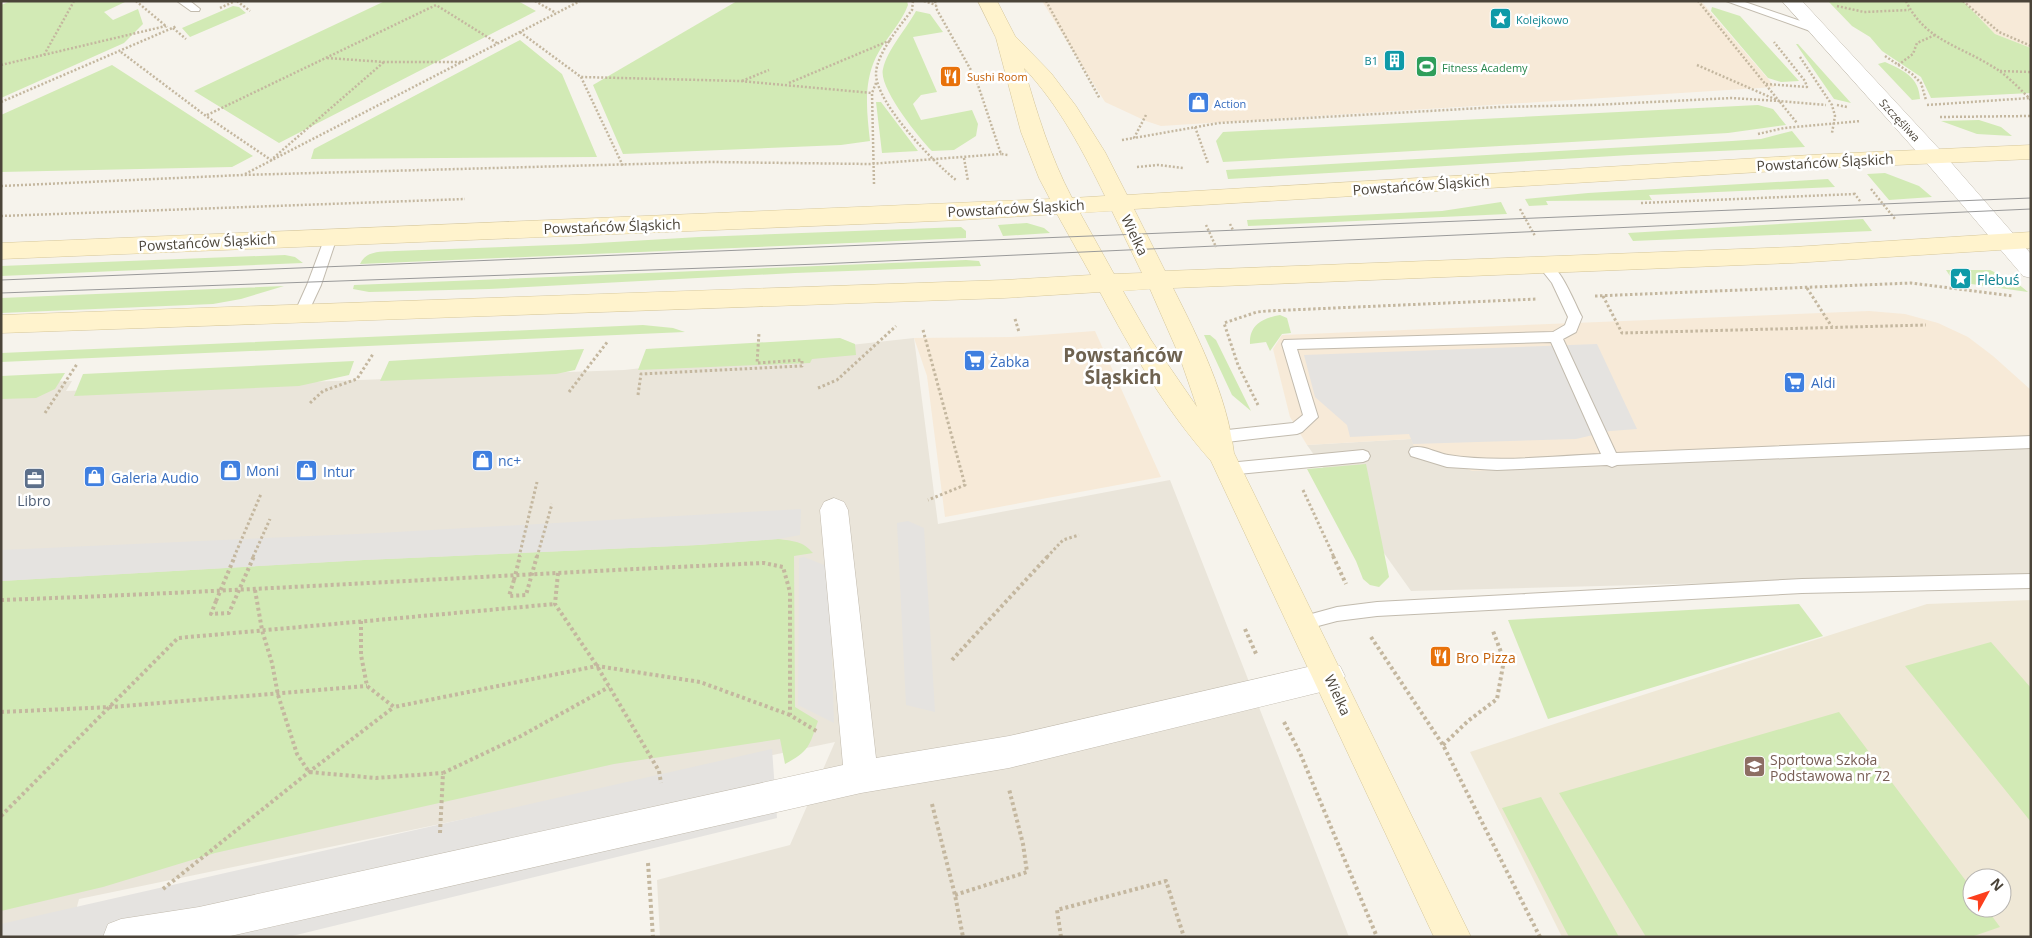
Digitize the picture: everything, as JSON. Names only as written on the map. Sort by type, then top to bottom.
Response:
[{"type":"main road","name":"Wielka","points":[[987,1],[1006,38],[1032,132],[1050,178],[1064,205],[1142,347],[1191,420],[1223,453]]},
{"type":"main road","name":"Wielka","points":[[1006,38],[1054,89],[1075,120],[1120,203],[1181,328],[1213,413],[1223,453],[1453,937]]},
{"type":"main road","name":"Powstańców Śląskich","points":[[1,251],[961,212],[1834,160],[2031,152]]},
{"type":"main road","points":[[1,324],[1004,289],[1540,253],[1794,255],[2031,240]]},
{"type":"street","name":"Szczęśliwa","points":[[1791,1],[1933,156],[2031,270]]},
{"type":"street","points":[[834,510],[861,777]]},
{"type":"street","points":[[121,937],[199,925],[861,777],[1009,752],[1329,676]]},
{"type":"lane","points":[[182,1],[195,9]]},
{"type":"lane","points":[[1731,1],[1817,30]]},
{"type":"lane","points":[[301,314],[314,285],[331,237]]},
{"type":"lane","points":[[1223,453],[1297,428],[1311,417],[1289,344],[1555,337],[1571,328],[1575,317],[1566,297],[1540,253]]},
{"type":"lane","points":[[1555,337],[1612,461]]},
{"type":"lane","points":[[1416,452],[1447,461],[1497,464],[1612,461],[2031,442]]},
{"type":"lane","points":[[1223,453],[1363,456]]},
{"type":"lane","points":[[1303,623],[1359,611],[1802,586],[2031,581]]},
{"type":"path","points":[[44,55],[74,1]]},
{"type":"path","points":[[136,1],[166,26],[174,28],[186,39]]},
{"type":"path","points":[[237,1],[250,11]]},
{"type":"path","points":[[535,1],[556,13]]},
{"type":"path","points":[[242,175],[580,1]]},
{"type":"path","points":[[874,184],[872,93],[876,83],[876,72],[892,40],[912,10],[913,1]]},
{"type":"path","points":[[924,1],[936,5]]},
{"type":"path","points":[[934,1],[937,10],[976,80],[1001,154]]},
{"type":"path","points":[[1046,1],[1104,106]]},
{"type":"path","points":[[1698,1],[1797,123]]},
{"type":"path","points":[[1906,1],[1909,10],[1943,42],[1999,70],[2030,99]]},
{"type":"path","points":[[1962,1],[1999,32],[2031,46]]},
{"type":"path","points":[[1830,4],[1864,12],[1909,10]]},
{"type":"path","points":[[206,116],[436,5],[498,44]]},
{"type":"path","points":[[1,65],[166,26]]},
{"type":"path","points":[[1,102],[174,28]]},
{"type":"path","points":[[520,32],[582,77],[624,166]]},
{"type":"path","points":[[1898,64],[1913,54],[1917,43],[1935,35]]},
{"type":"path","points":[[787,84],[892,40]]},
{"type":"path","points":[[1879,50],[1912,74],[1921,83],[1923,96],[1929,104]]},
{"type":"path","points":[[121,52],[206,116],[271,160]]},
{"type":"path","points":[[841,54],[846,58]]},
{"type":"path","points":[[1800,57],[1832,105],[1835,116],[1831,135]]},
{"type":"path","points":[[326,58],[384,62],[464,62]]},
{"type":"path","points":[[271,160],[384,62]]},
{"type":"path","points":[[1697,65],[1779,101]]},
{"type":"path","points":[[740,81],[769,70]]},
{"type":"path","points":[[1999,70],[2031,72]]},
{"type":"path","points":[[582,77],[740,81],[872,93]]},
{"type":"path","points":[[876,83],[909,132],[944,173],[961,183]]},
{"type":"path","points":[[1766,84],[1807,87]]},
{"type":"path","points":[[1122,140],[1195,127],[1273,120],[1499,107],[1593,105],[1732,98],[1826,105]]},
{"type":"path","points":[[1923,105],[2030,99]]},
{"type":"path","points":[[1134,138],[1146,115]]},
{"type":"path","points":[[1937,117],[2031,116]]},
{"type":"path","points":[[1195,127],[1208,164]]},
{"type":"path","points":[[1,186],[242,175],[624,166],[711,162],[875,163],[1001,154],[1016,156]]},
{"type":"path","points":[[1866,182],[1899,224]]},
{"type":"path","points":[[1638,203],[1855,194]]},
{"type":"path","points":[[1530,208],[1520,208],[1540,253]]},
{"type":"path","points":[[1204,220],[1218,250]]},
{"type":"path","points":[[1242,318],[1267,311],[1911,284],[1959,288],[2018,298]]},
{"type":"path","points":[[1807,288],[1832,328]]},
{"type":"path","points":[[1603,296],[1622,333],[1926,325]]},
{"type":"path","points":[[1013,314],[1019,332]]},
{"type":"path","points":[[818,388],[837,380],[896,326]]},
{"type":"path","points":[[923,330],[964,485],[928,500]]},
{"type":"path","points":[[638,395],[641,374],[802,366],[802,360],[757,363],[759,333]]},
{"type":"path","points":[[569,392],[608,341]]},
{"type":"path","points":[[310,403],[323,391],[357,379],[373,354]]},
{"type":"path","points":[[45,413],[78,364]]},
{"type":"path","points":[[537,482],[509,596],[526,595],[552,504]]},
{"type":"path","points":[[261,494],[211,614],[228,613],[270,519]]},
{"type":"path","points":[[952,660],[1063,540],[1079,535]]},
{"type":"path","points":[[1,600],[254,590],[533,573],[764,564],[783,567],[790,592],[790,714]]},
{"type":"path","points":[[558,573],[555,604],[597,666],[658,771],[668,820]]},
{"type":"path","points":[[254,590],[278,695],[297,754],[309,772],[345,778],[414,777],[443,773],[521,736],[609,687]]},
{"type":"path","points":[[1,816],[178,638],[555,604]]},
{"type":"path","points":[[1443,745],[1468,721],[1497,699],[1504,660],[1482,605]]},
{"type":"path","points":[[1359,611],[1366,630],[1443,745],[1540,937]]},
{"type":"path","points":[[361,622],[361,655],[367,686],[394,707]]},
{"type":"path","points":[[157,894],[309,772],[394,707],[597,666],[700,682],[790,714],[819,732],[858,740]]},
{"type":"path","points":[[1,712],[111,707],[278,695],[367,686]]},
{"type":"path","points":[[1282,718],[1300,753],[1377,937]]},
{"type":"path","points":[[438,873],[443,773]]},
{"type":"path","points":[[955,895],[1027,872],[1023,844],[1008,788]]},
{"type":"path","points":[[930,797],[955,895],[963,937]]},
{"type":"path","points":[[648,864],[653,937]]},
{"type":"path","points":[[1061,937],[1056,910],[1166,881],[1184,937]]},
{"type":"shaded area","name":"B1","points":[[1042,1],[1701,1],[1775,87],[1161,126],[1105,102]]},
{"type":"shaded area","points":[[1963,1],[2031,1],[2031,48],[1995,34]]},
{"type":"shaded area","points":[[1869,311],[1905,314],[1938,323],[1968,337],[1993,356],[2031,390],[2031,444],[1472,471],[1414,447],[1411,439],[1307,445],[1290,417],[1273,349],[1282,335]]},
{"type":"shaded area","points":[[1095,331],[1161,477],[945,517],[927,376],[914,338],[1012,337]]},
{"type":"shaded area","points":[[914,338],[938,524],[1170,480],[1349,937],[660,937],[657,880],[790,845],[835,742],[79,899],[69,937],[1,937],[1,383],[72,381],[66,391],[624,370]]},
{"type":"shaded area","points":[[1597,344],[1637,429],[1610,431],[1576,439],[1413,444],[1409,434],[1350,437],[1347,425],[1315,397],[1304,355]]},
{"type":"shaded area","points":[[1411,439],[2031,444],[2031,587],[1824,580],[1411,591],[1307,445]]},
{"type":"shaded area","points":[[801,509],[800,535],[778,539],[698,545],[364,560],[1,581],[1,550],[379,533]]},
{"type":"shaded area","points":[[908,521],[924,528],[935,712],[906,705],[897,523]]},
{"type":"shaded area","points":[[804,557],[829,567],[834,723],[798,705],[799,558]]},
{"type":"shaded area","name":"Sportowa Szkoła Podstawowa nr 72","points":[[2031,600],[2031,937],[1562,937],[1470,752],[1927,604]]},
{"type":"shaded area","points":[[772,749],[777,818],[288,937],[1,937],[1,924]]},
{"type":"green space","points":[[11,1],[127,1],[104,12],[113,20],[138,9],[143,24],[124,43],[1,98],[1,5]]},
{"type":"green space","points":[[385,1],[518,1],[536,11],[279,143],[194,91]]},
{"type":"green space","points":[[737,1],[907,1],[908,5],[905,12],[879,51],[869,78],[867,99],[870,141],[841,145],[623,154],[593,85]]},
{"type":"green space","points":[[1828,1],[1963,1],[1995,34],[2031,48],[2031,93],[1931,98],[1921,77],[1882,51],[1870,37],[1852,26]]},
{"type":"green space","points":[[233,6],[239,7],[246,13],[190,37],[182,28]]},
{"type":"green space","points":[[1712,7],[1740,16],[1799,81],[1781,82],[1768,78],[1711,11]]},
{"type":"green space","points":[[916,11],[930,14],[943,32],[913,37],[937,92],[921,95],[913,104],[921,120],[972,110],[978,124],[976,136],[954,150],[932,151],[901,112],[883,77],[883,69],[889,54]]},
{"type":"green space","points":[[520,40],[562,74],[597,157],[311,159],[314,149]]},
{"type":"green space","points":[[1796,44],[1798,44],[1851,103],[1834,99]]},
{"type":"green space","points":[[1885,62],[1909,75],[1917,85],[1920,99],[1912,100],[1878,64]]},
{"type":"green space","points":[[112,65],[253,156],[232,167],[1,172],[1,115]]},
{"type":"green space","points":[[876,102],[881,102],[918,151],[882,153]]},
{"type":"green space","points":[[1758,105],[1773,109],[1786,125],[1728,133],[1223,162],[1216,141],[1223,132]]},
{"type":"green space","points":[[1979,120],[2001,127],[2012,136],[1977,134],[1941,121]]},
{"type":"green space","points":[[1792,131],[1805,147],[1631,155],[1228,179],[1226,170],[1732,141],[1761,139]]},
{"type":"green space","points":[[1885,173],[1919,186],[1932,197],[1889,200],[1867,174]]},
{"type":"green space","points":[[1828,179],[1835,187],[1649,195],[1652,200],[1546,201],[1548,205],[1529,206],[1525,199],[1588,193]]},
{"type":"green space","points":[[1501,202],[1507,214],[1248,226],[1247,220],[1442,211]]},
{"type":"green space","points":[[1863,219],[1872,231],[1633,241],[1628,233]]},
{"type":"green space","points":[[1027,223],[1044,228],[1050,233],[1003,236],[998,225]]},
{"type":"green space","points":[[961,227],[966,231],[966,238],[360,264],[366,256],[385,251]]},
{"type":"green space","points":[[285,255],[295,257],[303,263],[1,276],[1,266]]},
{"type":"green space","points":[[979,261],[981,266],[795,273],[489,289],[369,292],[353,289],[354,285]]},
{"type":"green space","points":[[1946,270],[1990,270],[2017,283],[2028,292],[1957,282],[1952,279]]},
{"type":"green space","points":[[284,286],[241,299],[213,304],[1,313],[1,298]]},
{"type":"green space","points":[[1280,315],[1287,318],[1291,333],[1282,334],[1270,351],[1266,342],[1250,344],[1252,332],[1258,324],[1263,320]]},
{"type":"green space","points":[[643,325],[673,328],[685,332],[1,362],[1,353]]},
{"type":"green space","points":[[1204,335],[1210,335],[1216,340],[1251,411],[1232,395]]},
{"type":"green space","points":[[840,338],[855,344],[856,355],[812,359],[810,363],[638,370],[646,349]]},
{"type":"green space","points":[[584,349],[575,370],[556,374],[380,381],[389,361]]},
{"type":"green space","points":[[354,361],[349,375],[299,386],[74,396],[83,374]]},
{"type":"green space","points":[[65,373],[55,389],[36,398],[1,399],[1,376]]},
{"type":"green space","points":[[1366,464],[1389,577],[1379,587],[1370,585],[1363,579],[1356,561],[1307,469]]},
{"type":"green space","points":[[778,539],[801,544],[813,553],[794,556],[795,707],[818,721],[804,752],[785,764],[780,739],[614,764],[215,853],[103,887],[1,911],[1,581],[364,560],[698,545]]},
{"type":"green space","points":[[1799,604],[1823,636],[1548,719],[1508,620]]},
{"type":"green space","points":[[1991,642],[2031,688],[2031,822],[1905,666]]},
{"type":"green space","points":[[1839,712],[1962,876],[1962,918],[1993,918],[2000,927],[1971,937],[1646,937],[1559,793]]},
{"type":"green space","points":[[1541,797],[1619,937],[1569,937],[1502,808]]},
{"type":"tram line","points":[[1,280],[2031,198]]},
{"type":"tram line","points":[[1,293],[819,264],[2031,209]]},
{"type":"place","name":"Kolejkowo","points":[[1500,19]]},
{"type":"place","name":"B1","points":[[1394,60]]},
{"type":"place","name":"Fitness Academy","points":[[1426,67]]},
{"type":"place","name":"Sushi Room","points":[[951,76]]},
{"type":"place","name":"Action","points":[[1198,103]]},
{"type":"place","name":"Flebuś","points":[[1961,279]]},
{"type":"place","name":"Żabka","points":[[974,361]]},
{"type":"place","name":"Aldi","points":[[1795,382]]},
{"type":"place","name":"nc+","points":[[482,460]]},
{"type":"place","name":"Moni","points":[[230,470]]},
{"type":"place","name":"Intur","points":[[307,471]]},
{"type":"place","name":"Galeria Audio","points":[[95,477]]},
{"type":"place","name":"Libro","points":[[34,478]]},
{"type":"place","name":"Bro Pizza","points":[[1440,657]]},
{"type":"place","name":"Sportowa Szkoła Podstawowa nr 72","points":[[1754,767]]},
{"type":"district","name":"Powstańców Śląskich","points":[[1123,366]]}]
